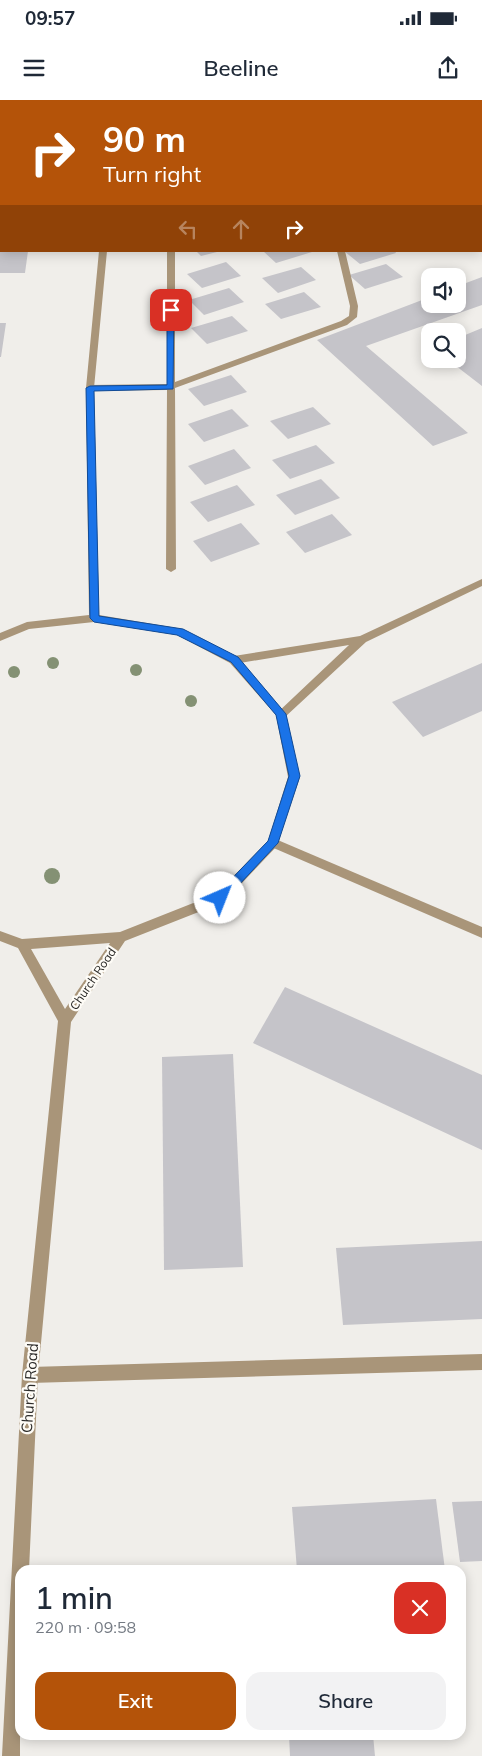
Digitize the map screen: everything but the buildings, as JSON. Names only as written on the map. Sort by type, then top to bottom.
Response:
[{"type":"street","points":[[94,618],[90,388],[103,252]]},
{"type":"street","points":[[171,252],[171,569]]},
{"type":"street","points":[[90,388],[171,387],[344,323],[353,317],[354,306],[340,252]]},
{"type":"street","points":[[234,660],[362,639],[482,582]]},
{"type":"street","points":[[0,637],[27,626],[94,618],[179,632],[234,660],[281,714],[294,776],[272,843],[220,898],[121,937],[22,944],[0,936]]},
{"type":"street","points":[[281,714],[362,639]]},
{"type":"street","points":[[272,843],[482,933]]},
{"type":"street","name":"Church Road","points":[[21,1565],[30,1375],[65,1021],[121,937]]},
{"type":"street","name":"Church Road","points":[[22,944],[65,1021]]},
{"type":"street","points":[[30,1375],[482,1362]]},
{"type":"street","name":"Church Road","points":[[11,1756],[15,1676]]},
{"type":"route","points":[[171,310],[171,387],[90,388],[94,618],[179,632],[234,660],[281,714],[294,776],[272,843],[220,898]]}]
